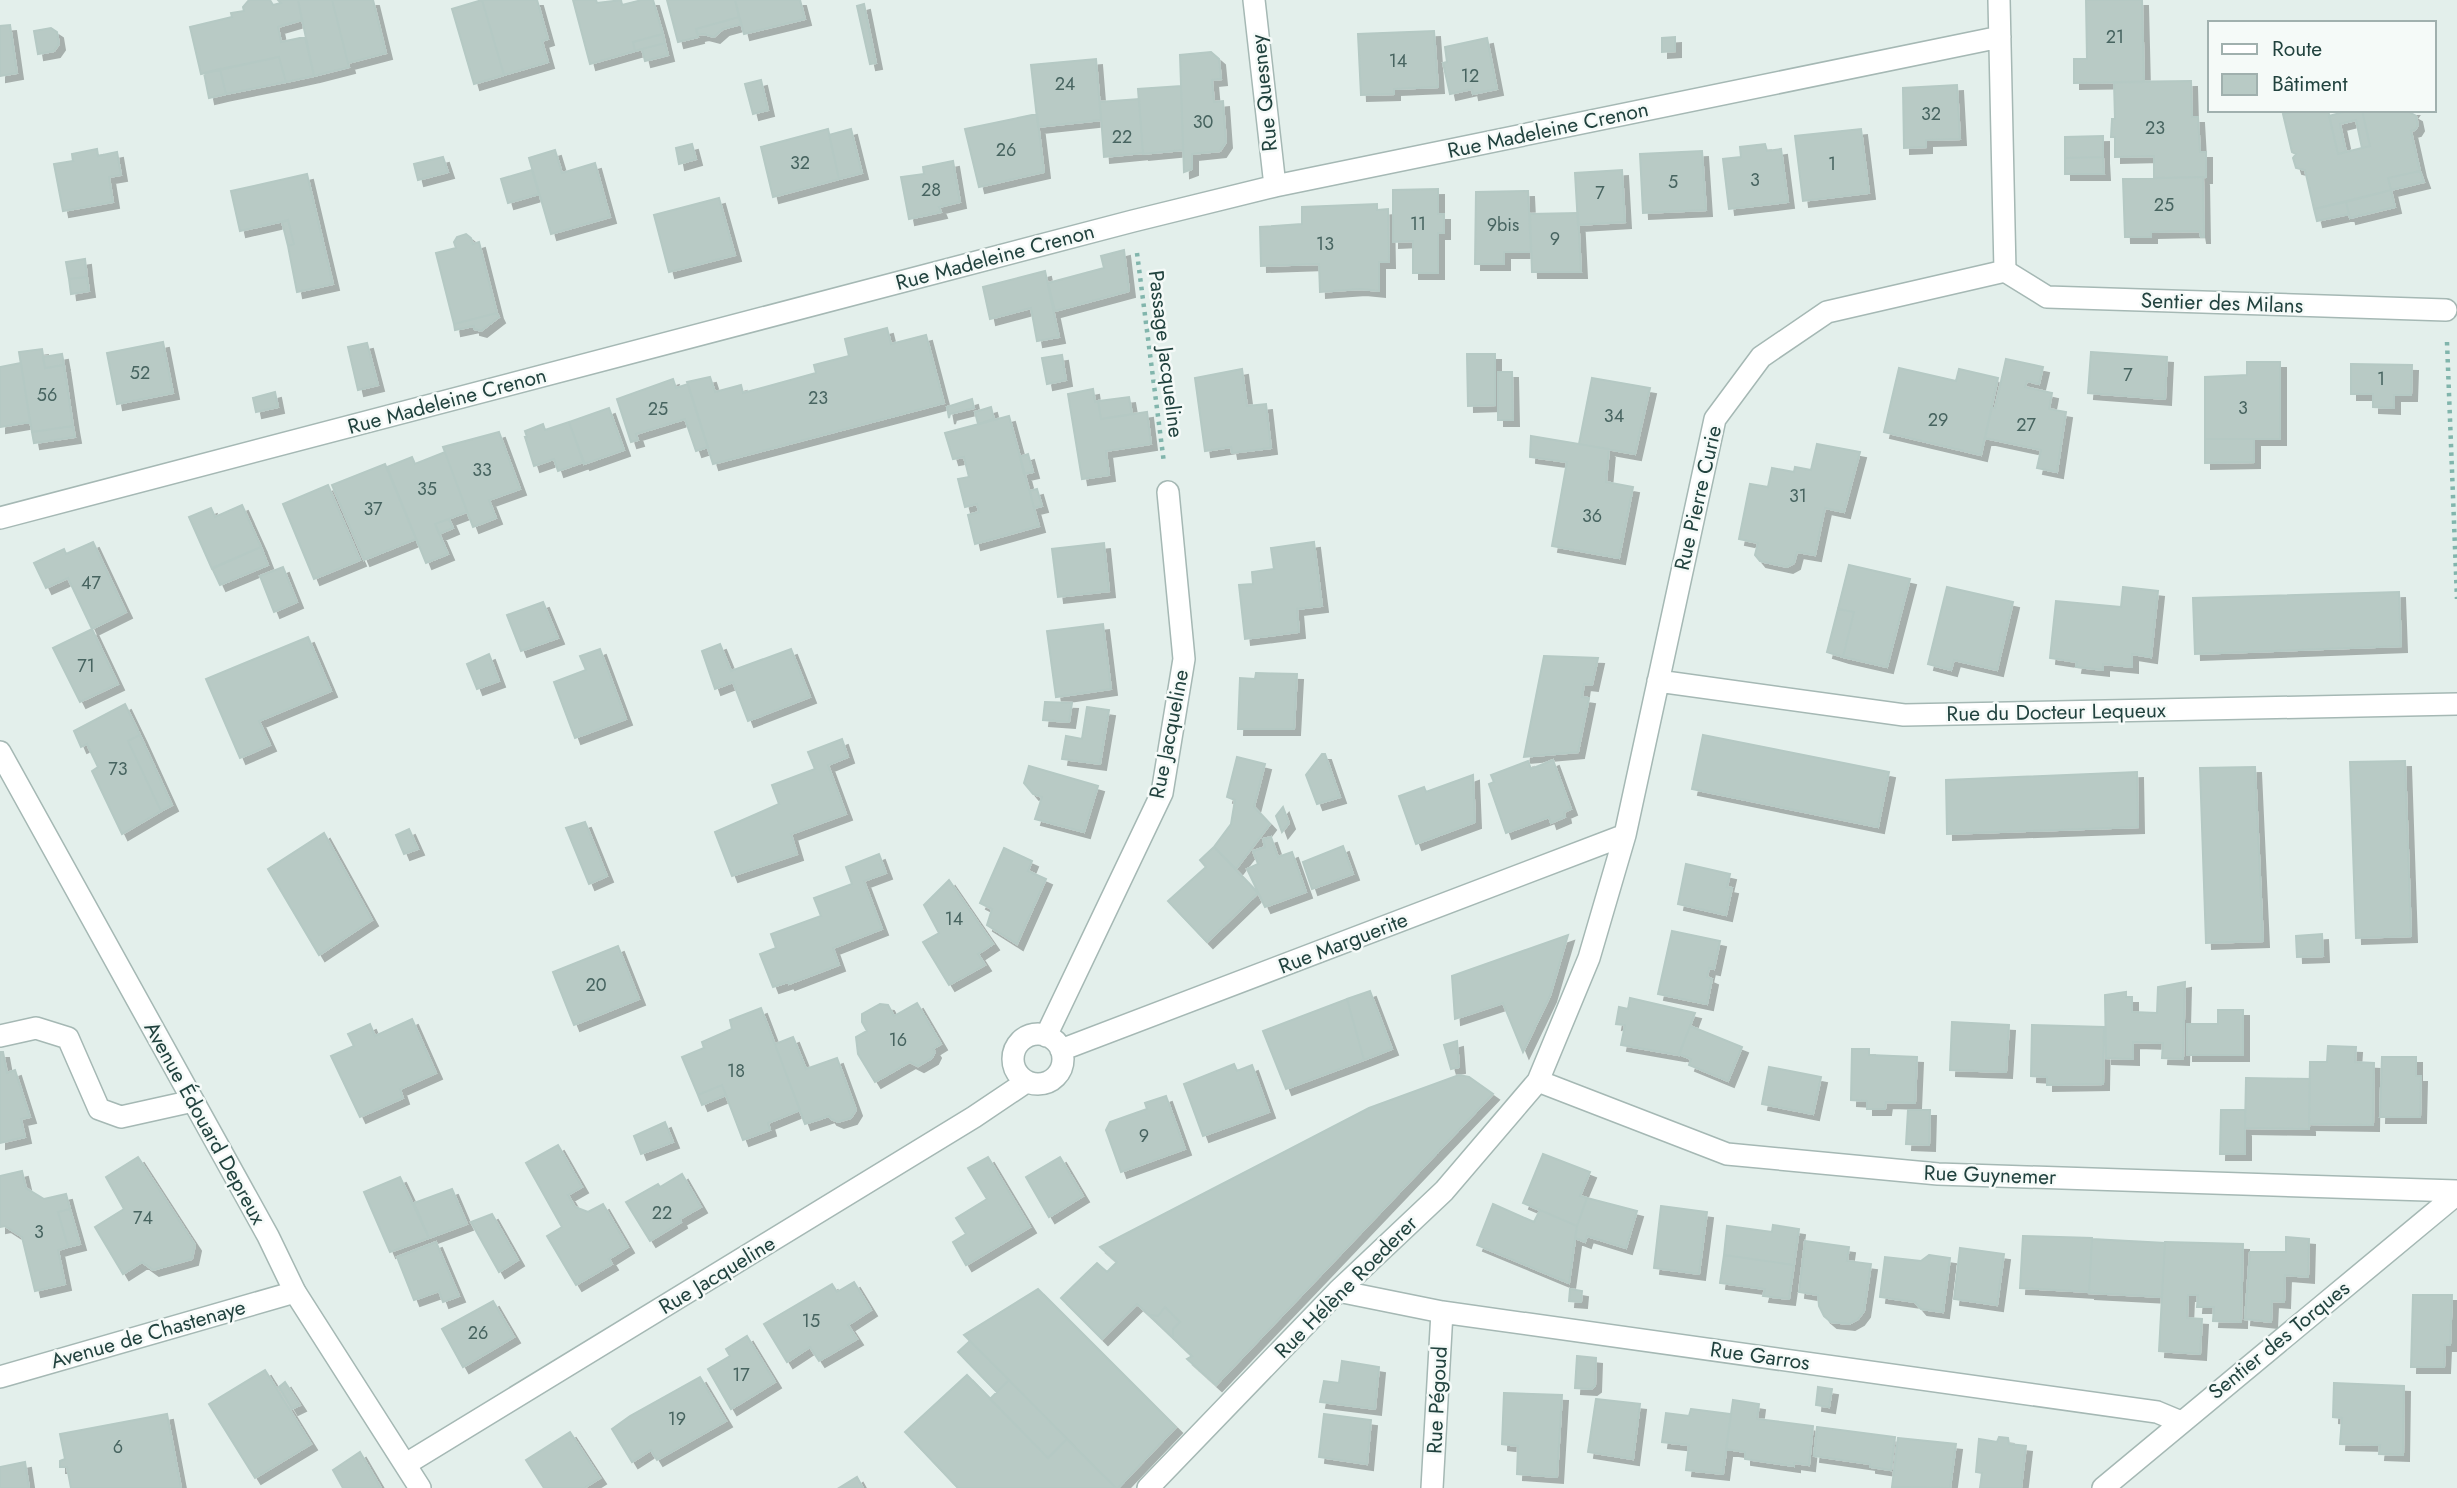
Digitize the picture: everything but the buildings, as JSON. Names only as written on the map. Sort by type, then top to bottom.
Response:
[{"type":"street","name":"Rue Quesney","points":[[1254,0],[1275,186]]},
{"type":"street","points":[[1999,0],[2004,271]]},
{"type":"street","name":"Rue Madeleine Crenon","points":[[0,518],[1275,186],[2000,37]]},
{"type":"street","name":"Sentier des Milans","points":[[2004,271],[2047,297],[2446,310]]},
{"type":"street","name":"Rue Pierre Curie","points":[[1538,1081],[1589,958],[1625,835],[1715,419],[1761,356],[1826,312],[2004,271]]},
{"type":"street","name":"Rue Jacqueline","points":[[1054,1043],[1162,793],[1184,659],[1168,492]]},
{"type":"street","name":"Rue du Docteur Lequeux","points":[[1658,681],[1905,715],[2457,704]]},
{"type":"street","name":"Avenue Édouard Depreux","points":[[0,752],[268,1236],[295,1292],[420,1488]]},
{"type":"street","name":"Rue Marguerite","points":[[1054,1043],[1625,835]]},
{"type":"street","points":[[0,1036],[36,1028],[68,1038],[99,1109],[121,1117],[193,1101]]},
{"type":"street","points":[[1038,1034],[1054,1043],[1062,1065],[1054,1078],[1041,1084],[1026,1082],[1015,1069],[1014,1053],[1023,1039],[1038,1034]]},
{"type":"street","name":"Rue Guynemer","points":[[1538,1081],[1734,1154],[1938,1174],[2457,1193]]},
{"type":"street","name":"Rue Hélène Roederer","points":[[1148,1488],[1338,1291],[1444,1191],[1538,1081]]},
{"type":"street","name":"Rue Jacqueline","points":[[405,1464],[962,1125],[1026,1082]]},
{"type":"street","name":"Sentier des Torques","points":[[2103,1488],[2457,1193]]},
{"type":"street","name":"Rue Garros","points":[[1338,1291],[1442,1312],[2157,1412],[2181,1422]]},
{"type":"street","name":"Avenue de Chastenaye","points":[[0,1377],[295,1292]]},
{"type":"street","name":"Rue Pégoud","points":[[1432,1488],[1442,1312]]},
{"type":"path","name":"Passage Jacqueline","points":[[1133,221],[1168,492]]},
{"type":"path","points":[[2446,310],[2457,600]]}]
